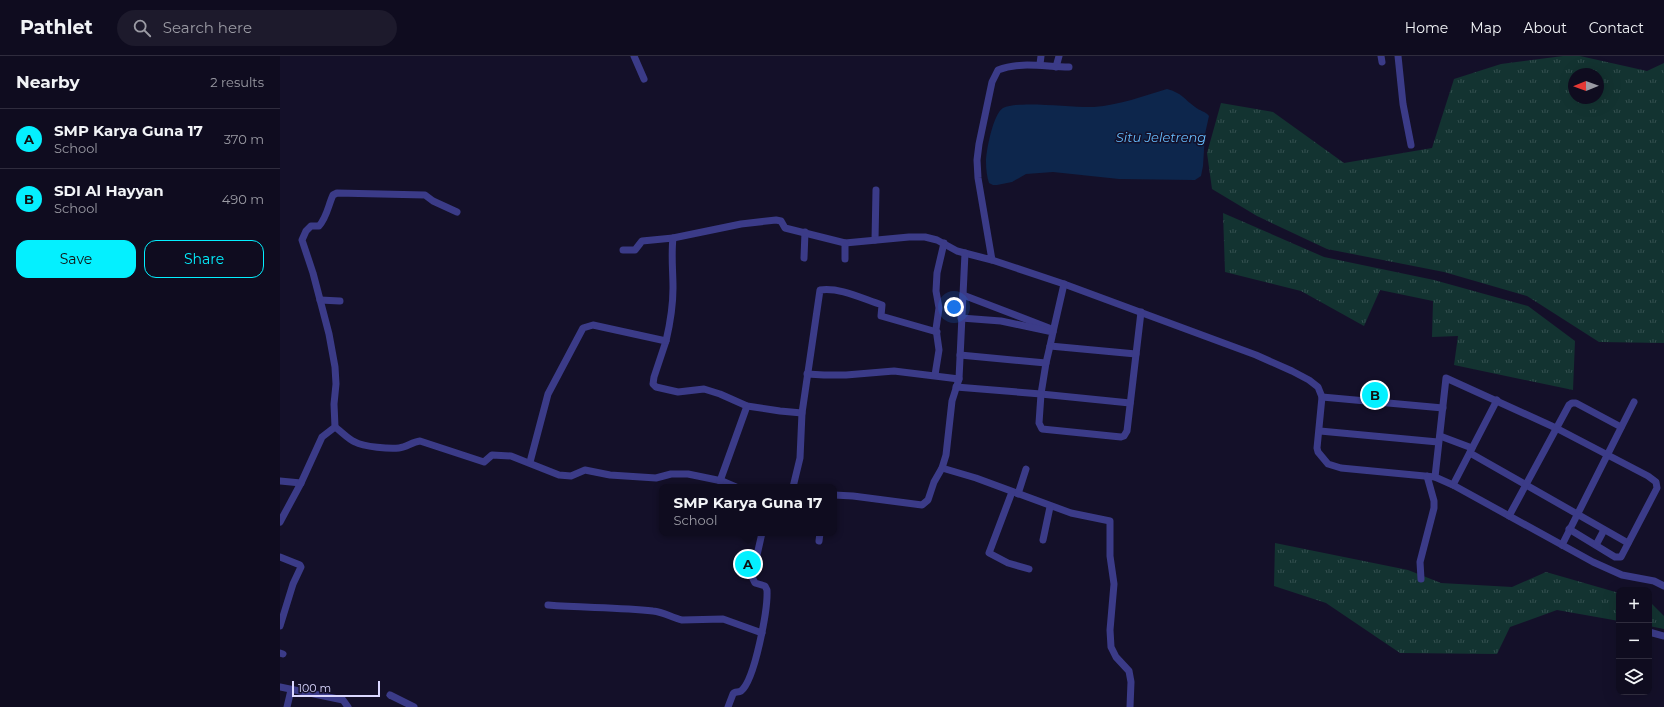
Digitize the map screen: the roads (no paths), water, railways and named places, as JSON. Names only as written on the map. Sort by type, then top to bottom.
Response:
[{"type":"street","points":[[634,56],[644,79]]},
{"type":"street","points":[[1040,64],[1041,56]]},
{"type":"street","points":[[1056,67],[1059,56]]},
{"type":"street","points":[[1398,56],[1404,110],[1411,145]]},
{"type":"street","points":[[992,260],[977,168],[978,144],[992,82],[998,70],[1006,67],[1040,64],[1056,67],[1069,67]]},
{"type":"street","points":[[875,240],[876,190]]},
{"type":"street","points":[[335,427],[335,367],[329,334],[307,252],[302,240],[306,231],[311,226],[319,226],[333,195],[337,193],[425,195],[433,201],[456,212]]},
{"type":"street","points":[[623,250],[635,250],[642,241],[672,238],[741,224],[776,220],[780,221],[785,228],[845,243],[925,237],[944,244],[957,251],[992,260],[1141,312],[1256,355],[1292,371],[1315,385],[1321,392],[1320,431],[1317,448],[1318,452],[1328,464],[1341,468],[1431,477],[1453,485],[1593,562],[1622,575],[1654,581],[1664,586]]},
{"type":"street","points":[[804,258],[805,232]]},
{"type":"street","points":[[672,238],[672,294],[666,341],[653,384],[656,387],[678,392],[704,388],[747,406],[802,413]]},
{"type":"street","points":[[845,243],[845,260]]},
{"type":"street","points":[[935,375],[940,350],[937,332],[939,308],[936,290],[937,273],[944,244]]},
{"type":"street","points":[[837,495],[922,505],[928,500],[946,455],[952,401],[959,379],[965,253]]},
{"type":"street","points":[[1064,284],[1046,363],[1041,394],[1039,423],[1040,427],[1046,430],[1121,437],[1124,436],[1127,431],[1141,312]]},
{"type":"street","points":[[794,484],[800,458],[802,413],[820,290],[825,289],[841,291],[882,305],[881,316],[937,332]]},
{"type":"street","points":[[963,295],[1053,331]]},
{"type":"street","points":[[320,300],[340,301]]},
{"type":"street","points":[[961,318],[1001,321],[1053,331]]},
{"type":"street","points":[[530,462],[548,394],[583,328],[593,325],[666,341]]},
{"type":"street","points":[[1050,346],[1136,354]]},
{"type":"street","points":[[960,355],[1046,363]]},
{"type":"street","points":[[807,374],[839,375],[894,371],[959,379]]},
{"type":"street","points":[[1421,579],[1420,562],[1434,508],[1431,477],[1439,439],[1446,378],[1556,428],[1652,478],[1656,485],[1657,488],[1623,554],[1618,558],[1570,529]]},
{"type":"street","points":[[956,387],[1130,403]]},
{"type":"street","points":[[1322,397],[1443,408]]},
{"type":"street","points":[[1453,485],[1497,400]]},
{"type":"street","points":[[1562,545],[1634,402]]},
{"type":"street","points":[[1509,516],[1569,405],[1576,403],[1621,427]]},
{"type":"street","points":[[720,481],[747,406]]},
{"type":"street","points":[[335,427],[356,443],[363,445],[396,448],[404,447],[420,441],[484,462],[492,455],[511,456],[530,462],[559,475],[570,476],[585,470],[610,475],[656,478],[671,474],[688,474],[728,484]]},
{"type":"street","points":[[280,522],[301,483],[322,437],[335,427]]},
{"type":"street","points":[[1320,431],[1439,439],[1471,450],[1526,485],[1628,543]]},
{"type":"street","points":[[942,468],[1071,514],[1110,521],[1110,556],[1114,584],[1110,630],[1111,646],[1116,657],[1129,671],[1131,682],[1130,707]]},
{"type":"street","points":[[1026,469],[989,553],[1008,563],[1029,569]]},
{"type":"street","points":[[280,481],[301,483]]},
{"type":"street","points":[[1043,540],[1050,507]]},
{"type":"street","points":[[1596,545],[1604,530]]},
{"type":"street","points":[[728,707],[733,694],[741,691],[749,677],[762,633],[767,590],[765,586],[754,581],[752,575],[761,536]]},
{"type":"street","points":[[819,541],[820,536]]},
{"type":"street","points":[[280,557],[300,565],[301,567],[291,591],[280,626]]},
{"type":"street","points":[[548,605],[664,612],[676,619],[682,620],[711,618],[723,619],[762,633]]},
{"type":"street","points":[[1652,633],[1664,636]]},
{"type":"street","points":[[280,687],[343,700],[348,707]]},
{"type":"street","points":[[287,707],[291,690]]},
{"type":"street","points":[[390,696],[414,707]]},
{"type":"water","name":"Situ Jeletreng","points":[[1167,89],[1180,94],[1195,107],[1209,116],[1205,134],[1201,176],[1195,180],[1119,179],[1053,172],[1026,174],[1012,182],[997,185],[989,183],[986,162],[987,150],[996,117],[1003,108],[1033,104],[1085,107],[1104,106],[1131,100]]},
{"type":"place","name":"SDI Al Hayyan","points":[[1375,395]]},
{"type":"place","name":"SMP Karya Guna 17","points":[[748,564]]}]
